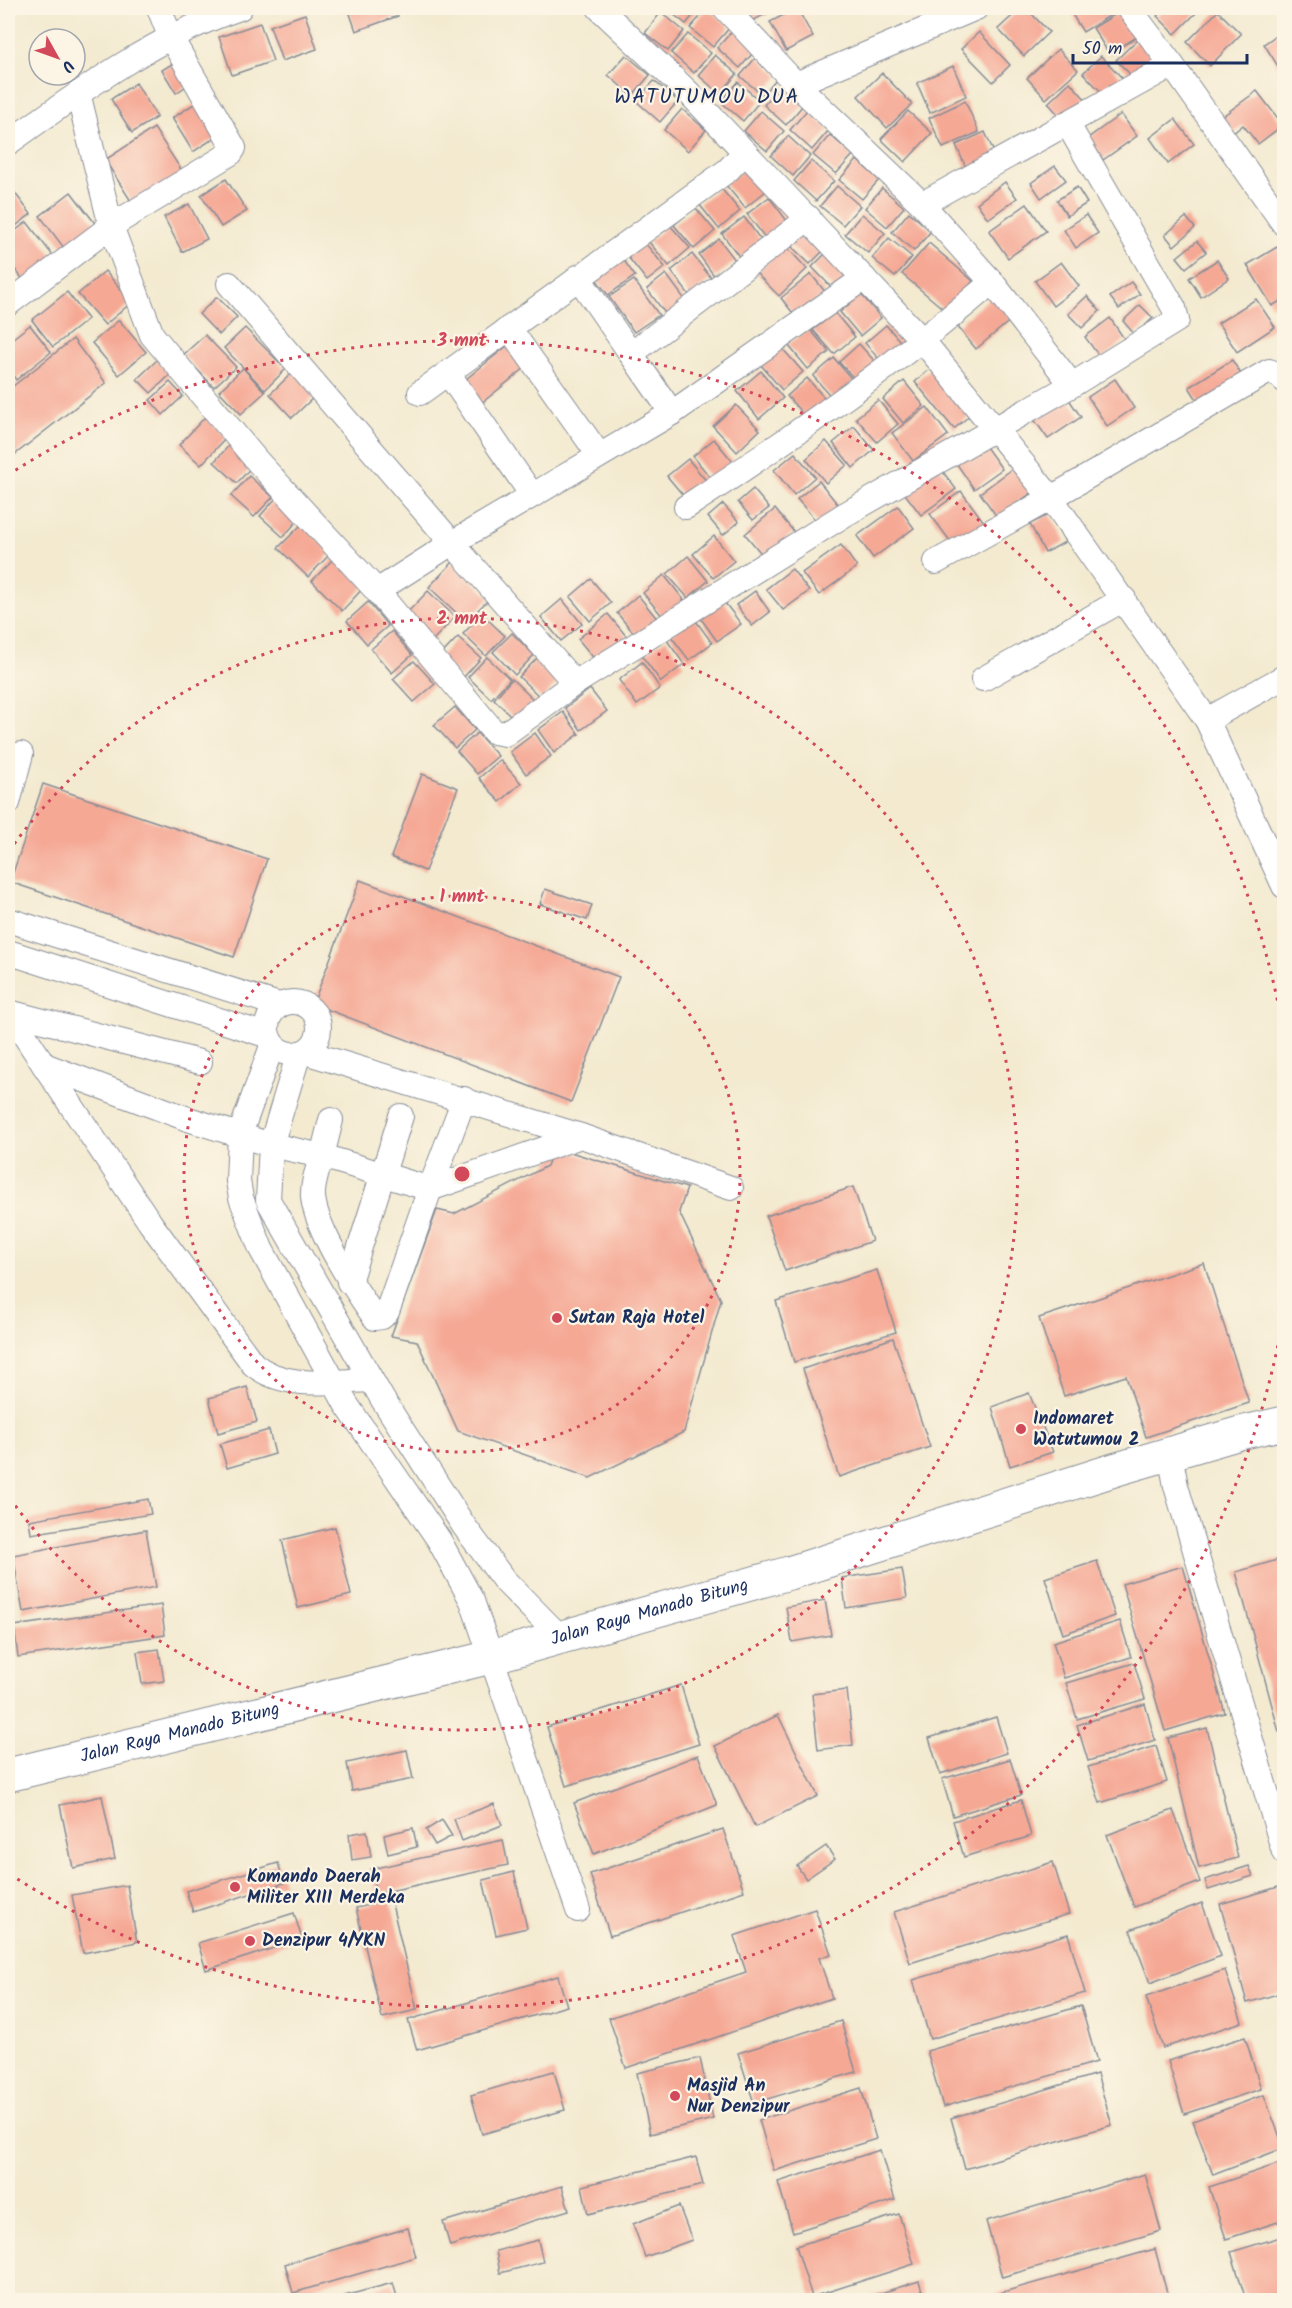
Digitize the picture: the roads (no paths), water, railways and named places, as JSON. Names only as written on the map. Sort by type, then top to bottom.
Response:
[{"type":"highway","name":"Jalan Raya Manado Bitung","points":[[8,1774],[491,1657],[789,1573],[964,1516],[1170,1454],[1284,1423]]},
{"type":"street","points":[[8,304],[111,226],[231,153],[234,148],[170,36],[159,8]]},
{"type":"street","points":[[12,131],[170,36],[240,8]]},
{"type":"street","points":[[725,8],[796,84],[922,204],[992,282],[1072,385]]},
{"type":"street","points":[[796,84],[976,8]]},
{"type":"street","points":[[1130,8],[1284,225]]},
{"type":"street","points":[[604,9],[691,95],[923,341],[1051,498],[1124,598],[1207,720],[1277,851],[1284,886]]},
{"type":"street","points":[[922,204],[1172,65]]},
{"type":"street","points":[[78,93],[111,226],[152,335],[258,462],[377,591],[494,732],[505,734],[575,683],[844,515],[1072,385],[1174,322],[1178,316],[1067,123]]},
{"type":"street","points":[[420,393],[728,170],[745,152]]},
{"type":"street","points":[[631,354],[809,218]]},
{"type":"street","points":[[578,278],[672,413]]},
{"type":"street","points":[[377,591],[452,543],[672,413],[864,278]]},
{"type":"street","points":[[686,507],[750,466],[923,341],[992,282]]},
{"type":"street","points":[[230,284],[575,683]]},
{"type":"street","points":[[509,328],[599,455]]},
{"type":"street","points":[[936,562],[1269,371],[1280,375],[1284,380]]},
{"type":"street","points":[[448,373],[532,495]]},
{"type":"street","points":[[983,679],[1124,598]]},
{"type":"street","points":[[1207,720],[1284,677]]},
{"type":"street","points":[[8,803],[21,754]]},
{"type":"street","points":[[8,920],[279,1005]]},
{"type":"street","points":[[8,952],[269,1040],[282,1053],[302,1053],[464,1099],[581,1136],[731,1188]]},
{"type":"street","points":[[559,1636],[504,1580],[464,1526],[371,1380],[268,1200],[271,1145],[302,1053],[315,1044],[319,1033],[318,1021],[312,1010],[303,1004],[291,1002],[279,1005],[271,1013],[267,1023],[269,1040],[240,1134],[238,1181],[241,1198],[261,1249],[346,1404],[439,1540],[472,1601],[578,1910]]},
{"type":"street","points":[[8,1011],[200,1062]]},
{"type":"street","points":[[8,1011],[151,1224],[253,1364],[265,1374],[288,1381],[371,1380]]},
{"type":"street","points":[[44,1065],[188,1119],[271,1145],[322,1156],[430,1189],[581,1136]]},
{"type":"street","points":[[331,1120],[313,1199],[317,1214],[349,1282],[375,1317],[384,1316],[464,1099]]},
{"type":"street","points":[[349,1282],[401,1116]]},
{"type":"street","points":[[1170,1454],[1176,1486],[1284,1852]]},
{"type":"place","name":"Sutan Raja Hotel","points":[[557,1318]]},
{"type":"place","name":"Indomaret Watutumou 2","points":[[1021,1429]]},
{"type":"place","name":"Komando Daerah Militer XIII Merdeka","points":[[235,1887]]},
{"type":"place","name":"Denzipur 4/YKN","points":[[250,1941]]},
{"type":"place","name":"Masjid An Nur Denzipur","points":[[675,2096]]},
{"type":"district","name":"WATUTUMOU DUA","points":[[707,97]]}]
